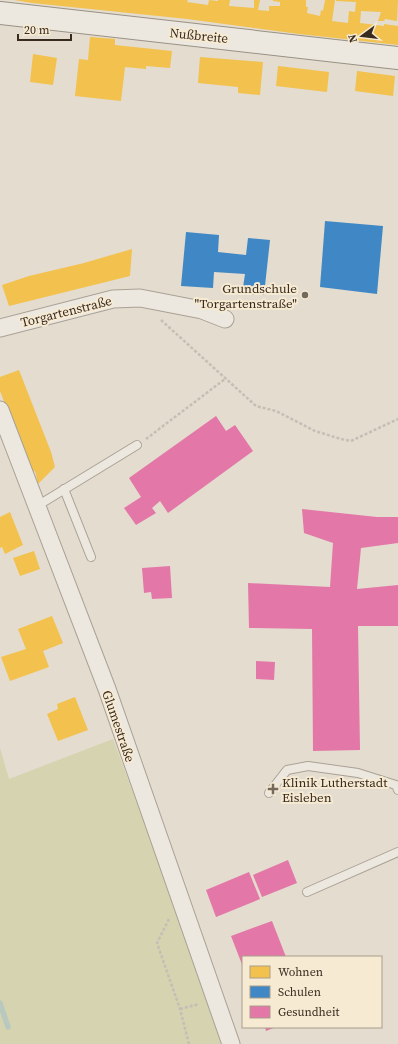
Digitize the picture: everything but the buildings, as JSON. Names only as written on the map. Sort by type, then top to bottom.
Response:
[{"type":"main road","name":"Nußbreite","points":[[0,13],[398,58]]},
{"type":"street","name":"Torgartenstraße","points":[[0,328],[113,299],[140,298],[202,310],[225,319]]},
{"type":"street","name":"Glumestraße","points":[[0,410],[106,689],[231,1044]]},
{"type":"lane","points":[[37,506],[137,445]]},
{"type":"lane","points":[[64,489],[90,557]]},
{"type":"lane","points":[[269,793],[286,770],[308,766],[358,773],[396,785],[398,790]]},
{"type":"lane","points":[[307,892],[398,852]]},
{"type":"path","points":[[174,333],[256,406],[276,411],[315,431],[351,441],[398,419]]},
{"type":"path","points":[[137,445],[225,379]]},
{"type":"path","points":[[180,898],[157,943],[180,1009],[189,1044]]},
{"type":"shaded area","points":[[113,739],[178,913],[223,1044],[0,1044],[0,748],[9,779]]},
{"type":"waterway","points":[[0,1003],[8,1027]]},
{"type":"place","name":"Grundschule \"Torgartenstraße\"","points":[[305,295]]},
{"type":"place","name":"Klinik Lutherstadt Eisleben","points":[[273,789]]}]
